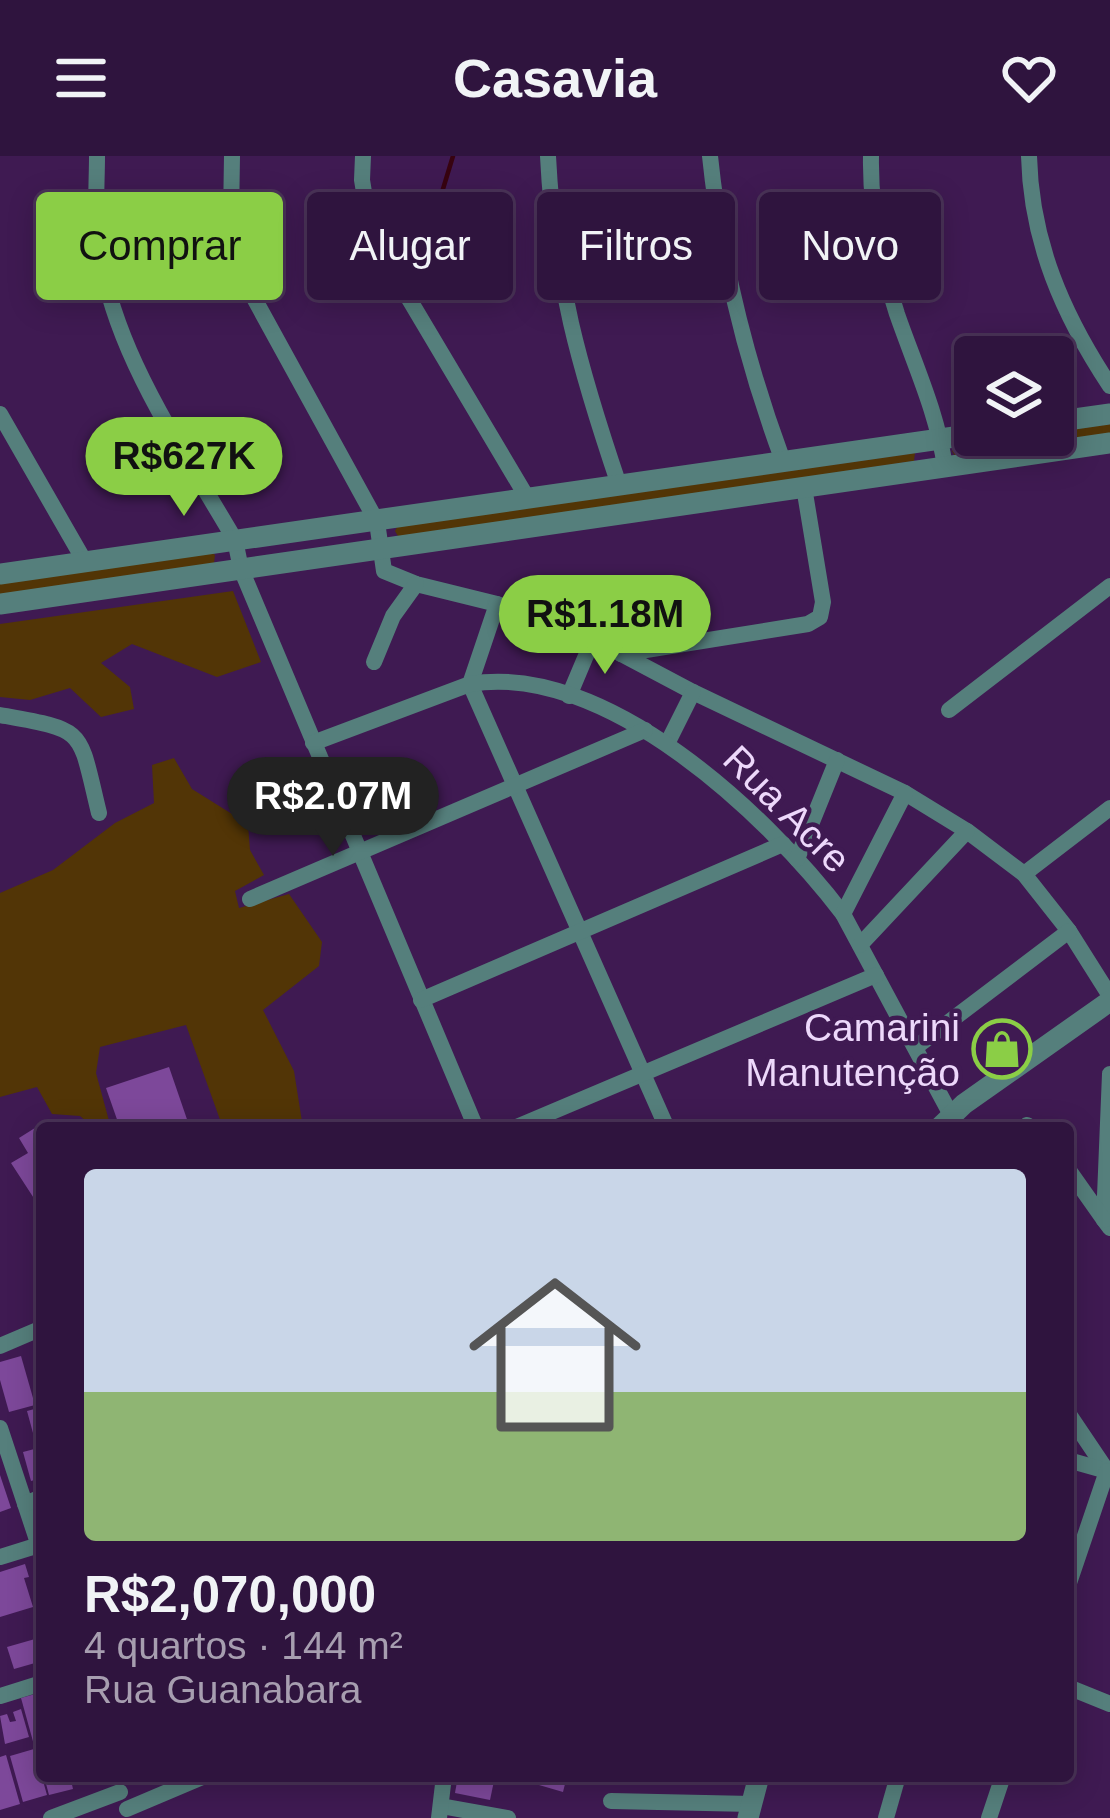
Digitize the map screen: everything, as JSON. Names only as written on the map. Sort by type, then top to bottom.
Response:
[{"type":"street","points":[[97,156],[97,232],[113,306],[138,371],[235,540],[241,569],[473,1122]]},
{"type":"street","points":[[232,156],[231,219],[243,278],[377,522],[383,571],[592,639],[905,793],[1024,874],[1069,931],[1110,998],[945,1121]]},
{"type":"street","points":[[363,156],[371,235],[528,499]]},
{"type":"street","points":[[548,156],[564,304],[619,485]]},
{"type":"street","points":[[710,156],[730,294],[751,374],[783,461]]},
{"type":"street","points":[[871,156],[879,246],[896,312],[941,439],[945,467]]},
{"type":"street","points":[[1029,156],[1042,252],[1081,343],[1110,386]]},
{"type":"street","points":[[0,414],[85,562]]},
{"type":"street","points":[[1074,419],[1110,414]]},
{"type":"street","points":[[0,574],[954,437]]},
{"type":"street","points":[[0,604],[1110,443]]},
{"type":"street","points":[[621,654],[808,624],[820,617],[823,602],[804,488]]},
{"type":"street","points":[[374,662],[393,616],[416,584]]},
{"type":"street","points":[[949,710],[1110,586]]},
{"type":"street","points":[[496,604],[470,684],[664,1122]]},
{"type":"street","points":[[569,696],[592,639]]},
{"type":"street","name":"Rua Acre","points":[[470,684],[524,683],[569,696],[668,742],[714,778],[783,844],[843,914],[916,1047],[945,1121]]},
{"type":"street","points":[[313,743],[470,684]]},
{"type":"street","points":[[668,742],[693,692]]},
{"type":"street","points":[[0,715],[63,726],[82,743],[99,813]]},
{"type":"street","points":[[250,899],[645,730]]},
{"type":"street","points":[[797,859],[837,760]]},
{"type":"street","points":[[843,914],[905,793]]},
{"type":"street","points":[[1024,874],[1110,808]]},
{"type":"street","points":[[860,945],[967,831]]},
{"type":"street","points":[[421,1000],[783,844]]},
{"type":"street","points":[[916,1047],[1069,931]]},
{"type":"street","points":[[528,1122],[876,975]]},
{"type":"street","points":[[1107,1224],[1110,1074]]},
{"type":"street","points":[[1074,1177],[1107,1224]]},
{"type":"street","points":[[0,1346],[36,1331]]},
{"type":"street","points":[[1074,1422],[1107,1471]]},
{"type":"street","points":[[0,1428],[34,1500]]},
{"type":"street","points":[[1074,1462],[1107,1471]]},
{"type":"street","points":[[1074,1568],[1107,1471]]},
{"type":"street","points":[[0,1557],[36,1551]]},
{"type":"street","points":[[0,1696],[36,1685]]},
{"type":"street","points":[[1074,1690],[1110,1705]]},
{"type":"street","points":[[51,1818],[184,1782]]},
{"type":"street","points":[[443,1782],[440,1812],[508,1818]]},
{"type":"street","points":[[886,1818],[896,1782]]},
{"type":"street","points":[[989,1818],[1001,1782]]},
{"type":"street","points":[[611,1801],[753,1793]]},
{"type":"shaded area","points":[[1110,424],[1110,434],[1074,439],[1074,429]]},
{"type":"shaded area","points":[[915,453],[914,461],[399,538],[395,531],[397,527]]},
{"type":"shaded area","points":[[211,552],[214,563],[0,595],[0,584]]},
{"type":"shaded area","points":[[233,591],[261,662],[217,677],[132,644],[101,663],[130,687],[134,709],[101,717],[70,688],[30,700],[0,697],[0,624]]},
{"type":"shaded area","points":[[174,758],[192,789],[248,824],[250,850],[264,875],[235,891],[239,908],[289,894],[322,942],[319,966],[263,1010],[294,1071],[302,1122],[221,1122],[186,1025],[100,1047],[96,1073],[109,1122],[52,1114],[37,1087],[0,1097],[0,893],[53,870],[115,823],[154,803],[152,765]]},
{"type":"building","points":[[169,1067],[188,1122],[118,1122],[106,1088]]},
{"type":"building","points":[[36,1127],[36,1201],[11,1163],[28,1153],[19,1138]]},
{"type":"building","points":[[21,1356],[35,1405],[9,1412],[0,1362]]},
{"type":"building","points":[[36,1409],[36,1432],[33,1433],[27,1411]]},
{"type":"building","points":[[36,1449],[36,1480],[31,1481],[23,1452]]},
{"type":"building","points":[[0,1475],[11,1508],[0,1512]]},
{"type":"building","points":[[25,1564],[33,1607],[0,1617],[0,1572]]},
{"type":"building","points":[[36,1639],[36,1663],[14,1669],[7,1647]]},
{"type":"building","points":[[36,1694],[36,1744],[34,1745],[21,1698]]},
{"type":"building","points":[[21,1709],[29,1737],[5,1744],[0,1716],[7,1714],[10,1722],[16,1721],[13,1712]]},
{"type":"building","points":[[34,1749],[36,1782],[43,1782],[47,1795],[23,1802],[10,1756]]},
{"type":"building","points":[[6,1755],[20,1804],[0,1810],[0,1757]]},
{"type":"building","points":[[46,1782],[71,1782],[73,1789],[49,1795]]},
{"type":"building","points":[[457,1782],[494,1782],[490,1800],[455,1793]]},
{"type":"building","points":[[540,1782],[566,1782],[563,1792]]},
{"type":"waterway","points":[[442,192],[453,156]]},
{"type":"place","name":"Camarini Manutenção","points":[[1002,1049]]}]
